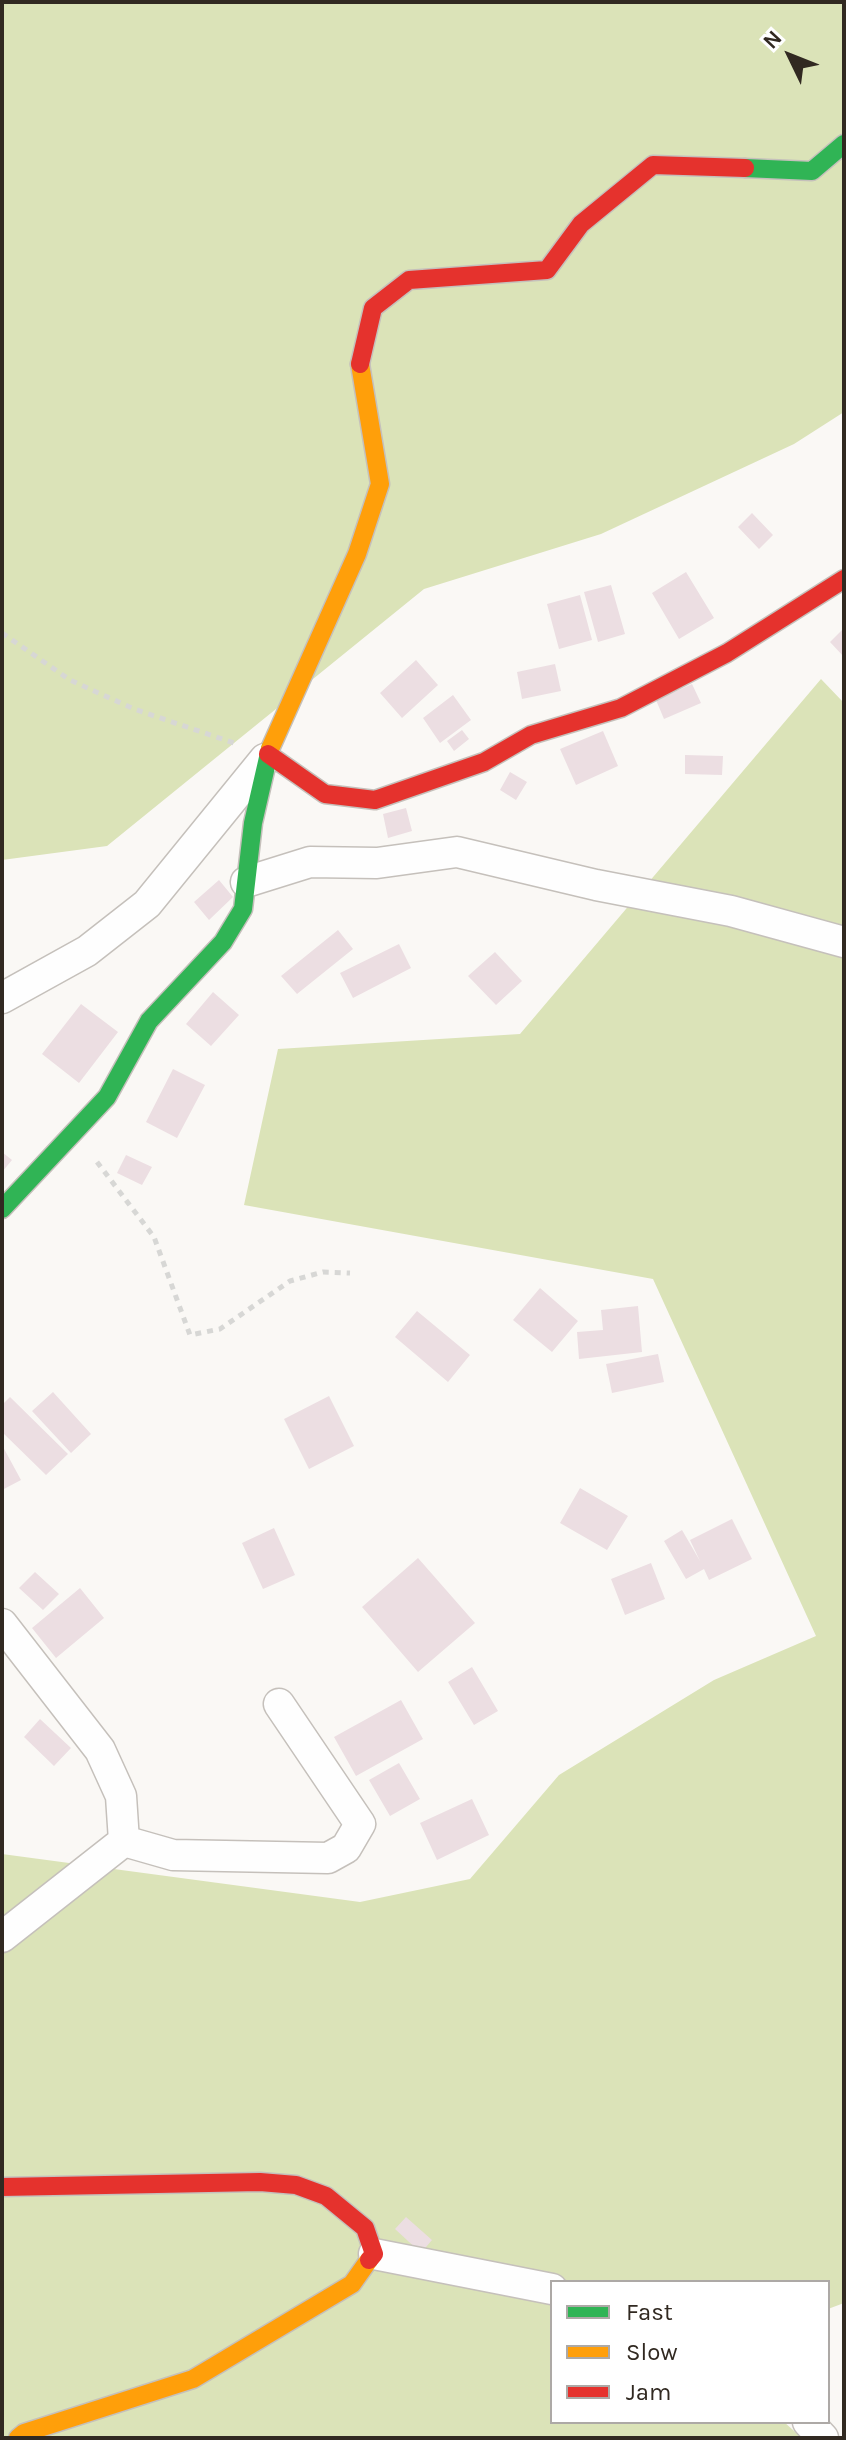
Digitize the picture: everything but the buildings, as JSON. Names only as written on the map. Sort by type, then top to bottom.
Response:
[{"type":"street","points":[[2,1209],[107,1097],[149,1021],[223,942],[243,909],[253,823],[268,754],[357,554],[380,484],[360,363],[373,308],[409,280],[547,270],[581,224],[653,165],[812,171],[844,144]]},
{"type":"street","points":[[268,754],[325,794],[375,800],[396,794],[484,762],[531,735],[621,708],[727,653],[844,579]]},
{"type":"street","points":[[2,998],[87,951],[147,904],[268,754]]},
{"type":"street","points":[[246,882],[310,862],[377,863],[457,852],[596,885],[731,911],[844,942]]},
{"type":"street","points":[[2,1624],[100,1750],[121,1796],[124,1841]]},
{"type":"street","points":[[124,1841],[173,1855],[328,1858],[346,1848],[360,1824],[279,1704]]},
{"type":"street","points":[[2,1937],[124,1841]]},
{"type":"street","points":[[2,2187],[260,2182],[296,2185],[326,2196],[365,2228],[374,2254]]},
{"type":"street","points":[[374,2254],[550,2289]]},
{"type":"street","points":[[18,2438],[24,2433],[193,2379],[352,2284],[374,2254]]},
{"type":"path","points":[[2,633],[70,680],[108,697],[268,754]]},
{"type":"path","points":[[69,1137],[95,1160],[154,1237],[190,1335],[220,1329],[290,1281],[323,1272],[350,1273]]},
{"type":"green space","points":[[2,2],[844,2],[844,412],[794,444],[601,534],[424,589],[107,846],[2,860]]},
{"type":"green space","points":[[821,679],[844,703],[844,2303],[830,2308],[830,2280],[550,2280],[550,2424],[786,2424],[802,2438],[2,2438],[2,1854],[360,1902],[470,1879],[559,1775],[714,1680],[816,1636],[653,1279],[244,1205],[278,1049],[520,1034]]},
{"type":"traffic: fast","points":[[745,168],[812,171],[844,144]]},
{"type":"traffic: fast","points":[[2,1209],[107,1097],[149,1021],[223,942],[243,909],[253,823],[270,749]]},
{"type":"traffic: slow","points":[[270,749],[357,554],[380,484],[360,364]]},
{"type":"traffic: slow","points":[[18,2438],[24,2433],[193,2379],[352,2284],[369,2260]]},
{"type":"traffic: jam","points":[[360,364],[373,308],[409,280],[547,270],[581,224],[653,165],[745,168]]},
{"type":"traffic: jam","points":[[268,754],[325,794],[375,800],[484,762],[531,735],[621,708],[727,653],[844,579]]},
{"type":"traffic: jam","points":[[2,2187],[260,2182],[296,2185],[326,2196],[365,2228],[374,2254],[369,2260]]}]
